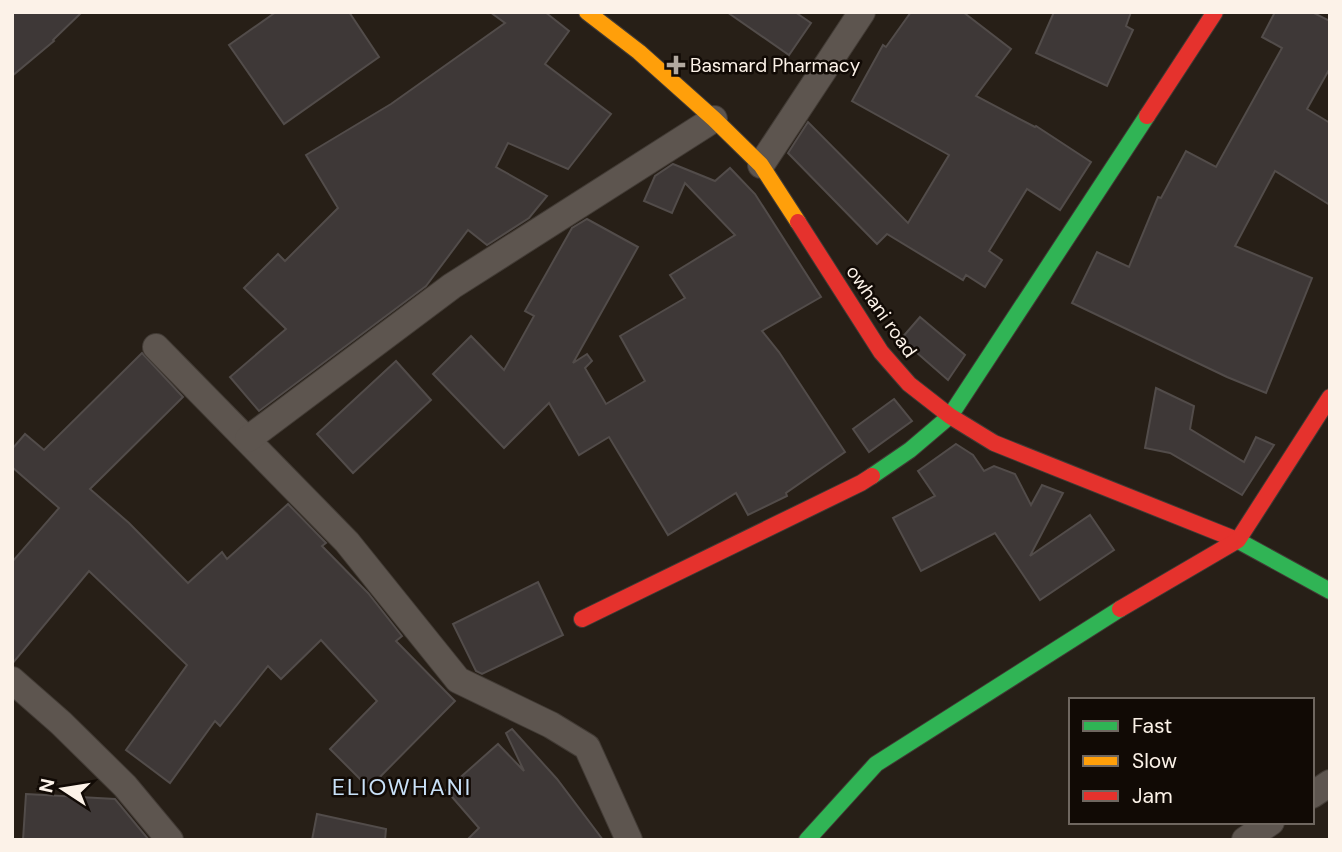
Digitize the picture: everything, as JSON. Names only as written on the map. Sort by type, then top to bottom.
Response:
[{"type":"street","name":"owhani road","points":[[587,12],[639,52],[761,165],[881,352],[909,384],[950,416],[994,443],[1238,540],[1330,591]]},
{"type":"street","points":[[761,165],[862,12]]},
{"type":"street","points":[[582,619],[861,483],[910,450],[950,416],[1215,12]]},
{"type":"street","points":[[248,439],[453,286],[714,119]]},
{"type":"street","points":[[156,347],[347,542],[457,680],[551,725],[587,747],[629,840]]},
{"type":"street","points":[[807,840],[876,764],[1136,599],[1238,540],[1330,397]]},
{"type":"street","points":[[12,680],[61,723],[125,786],[170,840]]},
{"type":"street","points":[[1314,794],[1330,783]]},
{"type":"street","points":[[1245,840],[1269,824]]},
{"type":"building","points":[[12,12],[82,12],[54,41],[12,76]]},
{"type":"building","points":[[276,12],[349,12],[379,57],[284,124],[229,45]]},
{"type":"building","points":[[490,12],[545,12],[569,31],[545,64],[611,114],[568,169],[508,143],[496,167],[547,196],[529,218],[487,245],[468,230],[426,286],[259,411],[230,377],[286,329],[244,288],[278,254],[285,261],[338,208],[306,155],[391,104],[505,23]]},
{"type":"building","points":[[727,12],[795,12],[811,23],[789,55]]},
{"type":"building","points":[[911,12],[963,12],[1011,49],[976,96],[1036,126],[1091,162],[1060,210],[1027,189],[989,251],[1002,260],[985,287],[966,275],[963,280],[887,234],[877,244],[788,153],[808,122],[908,223],[949,155],[852,101],[883,45],[886,47]]},
{"type":"building","points":[[1054,12],[1131,12],[1126,26],[1133,30],[1107,86],[1036,53]]},
{"type":"building","points":[[1275,12],[1312,12],[1330,21],[1330,68],[1307,109],[1330,123],[1330,205],[1275,171],[1235,246],[1312,278],[1266,393],[1072,303],[1097,252],[1129,267],[1158,197],[1161,198],[1186,151],[1216,167],[1282,48],[1262,37]]},
{"type":"building","points":[[673,164],[715,181],[730,168],[755,194],[821,297],[762,331],[779,352],[845,452],[786,493],[787,496],[748,515],[736,493],[668,535],[609,437],[579,455],[549,403],[504,448],[433,374],[471,336],[504,370],[534,316],[525,311],[572,228],[587,219],[638,247],[573,363],[587,354],[592,361],[585,368],[606,404],[645,381],[620,336],[685,298],[670,275],[735,235],[685,183],[672,213],[644,201],[655,176]]},
{"type":"building","points":[[920,317],[965,355],[948,380],[901,339]]},
{"type":"building","points":[[142,353],[183,397],[90,489],[129,523],[188,583],[222,552],[227,559],[288,504],[326,543],[322,546],[368,593],[402,636],[396,641],[455,701],[369,788],[330,749],[377,701],[321,640],[281,679],[268,666],[220,726],[215,721],[170,783],[126,750],[187,665],[89,571],[12,664],[12,562],[59,508],[12,467],[12,449],[25,434],[44,450]]},
{"type":"building","points":[[396,361],[431,400],[353,473],[317,434]]},
{"type":"building","points":[[1156,388],[1194,406],[1190,429],[1244,462],[1256,437],[1274,445],[1242,495],[1170,453],[1145,448]]},
{"type":"building","points":[[894,399],[912,421],[869,452],[853,429]]},
{"type":"building","points":[[956,444],[973,455],[984,471],[994,466],[1015,474],[1031,505],[1042,485],[1063,493],[1030,556],[1090,515],[1114,550],[1040,600],[995,533],[921,571],[893,518],[935,496],[918,471]]},
{"type":"building","points":[[538,582],[563,635],[482,674],[476,671],[453,624]]},
{"type":"building","points":[[512,729],[557,779],[603,840],[467,840],[479,828],[446,790],[498,744],[524,771],[506,733]]},
{"type":"building","points":[[26,794],[115,799],[149,840],[23,840]]},
{"type":"building","points":[[317,814],[386,829],[385,840],[312,840]]},
{"type":"traffic: fast","points":[[872,476],[910,450],[950,416],[1147,116]]},
{"type":"traffic: fast","points":[[1237,540],[1330,591]]},
{"type":"traffic: fast","points":[[807,840],[876,764],[1120,609]]},
{"type":"traffic: slow","points":[[587,12],[639,52],[761,165],[798,222]]},
{"type":"traffic: jam","points":[[1147,116],[1215,12]]},
{"type":"traffic: jam","points":[[798,222],[881,352],[909,384],[950,416],[994,443],[1237,540]]},
{"type":"traffic: jam","points":[[1120,609],[1238,540],[1330,397]]},
{"type":"traffic: jam","points":[[582,619],[872,476]]},
{"type":"place","name":"Basmard Pharmacy","points":[[676,65]]},
{"type":"district","name":"ELIOWHANI","points":[[402,787]]}]
